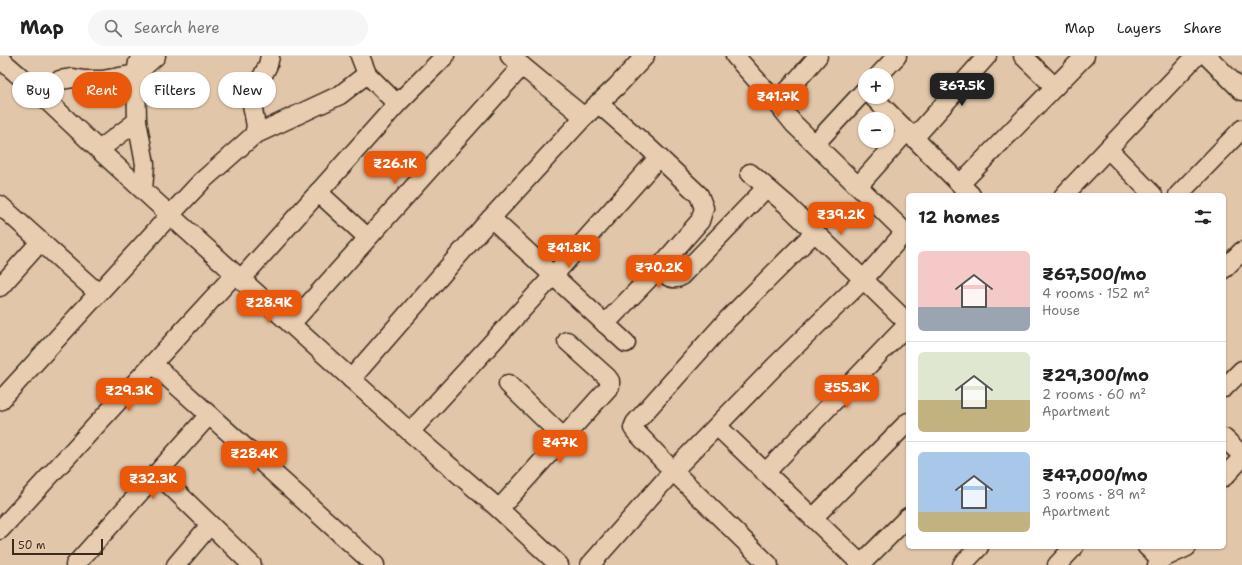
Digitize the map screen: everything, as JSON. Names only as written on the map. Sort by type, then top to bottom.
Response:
[{"type":"street","points":[[140,56],[136,74],[137,121],[145,164],[143,190]]},
{"type":"street","points":[[64,79],[73,78],[84,80],[102,80],[136,74],[156,56]]},
{"type":"street","points":[[254,135],[256,126],[251,99],[268,65],[270,56]]},
{"type":"street","points":[[360,56],[368,74],[397,104]]},
{"type":"street","points":[[0,530],[153,364],[318,192],[397,104],[445,56]]},
{"type":"street","points":[[351,379],[491,218],[584,117],[645,56]]},
{"type":"street","points":[[777,103],[818,56]]},
{"type":"street","points":[[886,68],[897,56]]},
{"type":"street","points":[[858,186],[987,56]]},
{"type":"street","points":[[1023,56],[1055,87]]},
{"type":"street","points":[[880,104],[965,190],[1055,87],[1086,56]]},
{"type":"street","points":[[1067,193],[1196,56]]},
{"type":"street","points":[[1207,56],[1242,91]]},
{"type":"street","points":[[590,565],[673,471],[775,366],[864,279],[906,233],[794,124],[738,57]]},
{"type":"street","points":[[0,59],[15,72]]},
{"type":"street","points":[[291,324],[368,238],[516,61],[584,117]]},
{"type":"street","points":[[0,401],[170,215],[202,182],[254,135],[340,95],[368,74]]},
{"type":"street","points":[[815,144],[858,98]]},
{"type":"street","points":[[598,104],[648,147],[699,195],[704,208],[700,221],[658,270],[605,324]]},
{"type":"street","points":[[56,108],[170,215],[410,432],[499,509],[559,565]]},
{"type":"street","points":[[99,150],[137,121]]},
{"type":"street","points":[[1180,193],[1242,129]]},
{"type":"street","points":[[1108,149],[1151,193]]},
{"type":"street","points":[[410,432],[554,276],[659,157]]},
{"type":"street","points":[[750,173],[787,205],[906,322]]},
{"type":"street","points":[[658,270],[669,278],[675,279],[680,277],[766,188]]},
{"type":"street","points":[[318,192],[368,238]]},
{"type":"street","points":[[0,204],[98,293]]},
{"type":"street","points":[[491,218],[626,343]]},
{"type":"street","points":[[769,565],[673,471],[633,428],[635,423],[728,319],[815,232]]},
{"type":"street","points":[[0,287],[41,241]]},
{"type":"street","points":[[1226,267],[1242,251]]},
{"type":"street","points":[[765,473],[906,326]]},
{"type":"street","points":[[499,509],[610,386],[610,381],[607,377],[568,341]]},
{"type":"street","points":[[153,364],[375,565]]},
{"type":"street","points":[[1226,386],[1242,370]]},
{"type":"street","points":[[508,384],[563,437]]},
{"type":"street","points":[[75,565],[209,415]]},
{"type":"street","points":[[813,518],[906,424]]},
{"type":"street","points":[[717,426],[861,565],[906,519]]},
{"type":"street","points":[[1226,440],[1242,457],[1226,475]]},
{"type":"street","points":[[157,473],[252,565]]},
{"type":"street","points":[[176,565],[210,525]]},
{"type":"street","points":[[962,565],[977,549]]},
{"type":"street","points":[[1057,565],[1072,549]]},
{"type":"street","points":[[1149,549],[1159,562],[1183,549]]}]
